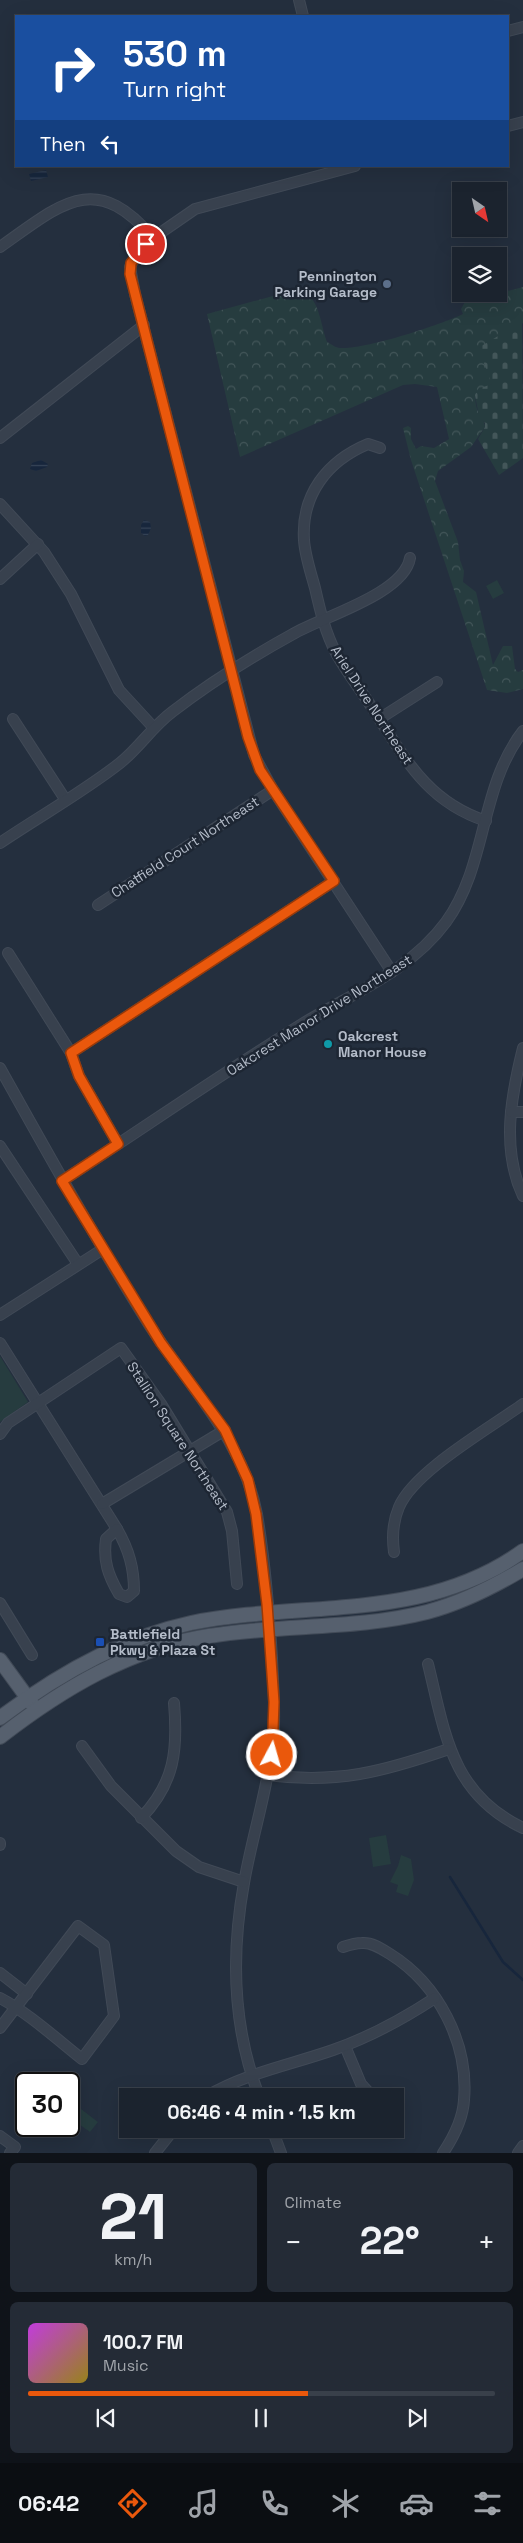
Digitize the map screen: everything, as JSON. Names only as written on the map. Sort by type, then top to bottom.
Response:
[{"type":"main road","points":[[0,1718],[28,1698],[106,1652],[148,1635],[193,1623],[408,1600],[473,1579],[523,1550]]},
{"type":"main road","points":[[0,1737],[37,1710],[86,1680],[140,1654],[208,1636],[382,1620],[427,1612],[469,1598],[523,1569]]},
{"type":"main road","points":[[0,1660],[37,1710]]},
{"type":"street","points":[[299,0],[303,15]]},
{"type":"street","points":[[509,31],[523,27]]},
{"type":"street","points":[[509,126],[523,122]]},
{"type":"street","points":[[348,167],[211,204],[181,218],[153,238],[136,254],[130,267],[254,755],[273,790],[392,972]]},
{"type":"street","points":[[0,247],[57,209],[88,198],[104,199],[119,205],[136,218],[153,238]]},
{"type":"street","points":[[0,438],[144,325]]},
{"type":"street","name":"Ariel Drive Northeast","points":[[380,448],[368,444],[339,459],[321,478],[305,514],[304,542],[323,620],[336,653],[420,778],[432,792],[447,804],[486,821]]},
{"type":"street","points":[[0,504],[38,544],[71,594],[119,690],[154,728]]},
{"type":"street","points":[[0,579],[38,544]]},
{"type":"street","points":[[0,842],[120,763],[172,712],[232,672],[292,634],[355,606],[402,576],[410,558]]},
{"type":"street","points":[[379,719],[437,682]]},
{"type":"street","points":[[13,718],[65,799]]},
{"type":"street","name":"Oakcrest Manor Drive Northeast","points":[[62,1181],[302,1024],[392,972],[432,938],[460,900],[474,868],[498,775],[512,747],[523,731]]},
{"type":"street","name":"Chatfield Court Northeast","points":[[98,905],[273,790]]},
{"type":"street","points":[[71,1053],[334,881]]},
{"type":"street","points":[[8,954],[71,1053],[79,1076],[118,1144]]},
{"type":"street","points":[[523,1048],[515,1081],[510,1135],[513,1158],[523,1196]]},
{"type":"street","points":[[0,1068],[3,1082],[103,1249],[182,1374],[225,1430],[242,1465],[253,1497],[270,1629],[275,1721],[272,1755],[244,1882],[238,1922],[236,1967],[242,2036],[251,2075],[257,2088]]},
{"type":"street","points":[[511,1112],[523,1112]]},
{"type":"street","points":[[0,1146],[78,1264]]},
{"type":"street","points":[[0,1315],[103,1249]]},
{"type":"street","points":[[0,1342],[102,1504],[117,1529],[128,1551],[134,1574],[134,1591],[127,1597],[119,1594],[109,1576],[105,1559],[106,1539],[117,1529]]},
{"type":"street","name":"Stallion Square Northeast","points":[[38,1403],[121,1348],[190,1450],[228,1512],[237,1584]]},
{"type":"street","points":[[0,1434],[8,1423],[38,1403]]},
{"type":"street","points":[[394,1552],[393,1539],[397,1512],[413,1486],[443,1461],[523,1404]]},
{"type":"street","points":[[102,1504],[225,1430]]},
{"type":"street","points":[[0,1603],[32,1655]]},
{"type":"street","points":[[428,1664],[449,1749],[461,1775],[477,1796],[499,1816],[523,1828]]},
{"type":"street","points":[[142,1818],[154,1805],[170,1772],[176,1741],[174,1703]]},
{"type":"street","points":[[82,1746],[111,1786],[176,1851],[199,1866],[244,1882]]},
{"type":"street","points":[[267,1775],[326,1780],[360,1776],[410,1763],[449,1749]]},
{"type":"street","points":[[0,1998],[15,2008],[82,2059],[114,2016],[104,1945],[78,1926],[27,1994],[15,2008],[0,2028]]},
{"type":"street","points":[[343,1946],[363,1942],[377,1946],[399,1960],[435,1998],[448,2018],[456,2038],[463,2067],[465,2088],[460,2118],[443,2153]]},
{"type":"street","points":[[0,1973],[27,1994]]},
{"type":"street","points":[[224,2088],[251,2075],[345,2046],[391,2025],[435,1998]]},
{"type":"street","points":[[345,2046],[361,2084],[365,2088]]},
{"type":"street","points":[[0,2136],[15,2147],[10,2153]]},
{"type":"street","points":[[155,2153],[167,2138]]},
{"type":"street","points":[[275,2138],[281,2153]]},
{"type":"street","points":[[518,2153],[523,2146]]},
{"type":"green space","points":[[523,287],[523,323],[479,348],[493,384],[479,391],[475,401],[485,427],[471,447],[438,471],[435,481],[458,542],[460,560],[464,571],[463,582],[476,592],[493,665],[503,646],[512,646],[515,669],[518,672],[523,670],[523,689],[507,693],[487,690],[411,460],[403,428],[408,426],[411,428],[411,439],[416,449],[421,446],[434,448],[449,439],[437,387],[415,384],[403,385],[240,457],[207,314],[302,288],[313,300],[319,312],[327,342],[338,348],[351,348],[402,336],[463,314],[461,309],[465,302],[507,302],[507,291]]},
{"type":"green space","points":[[522,322],[523,458],[499,475],[478,439],[485,427],[485,423],[479,417],[475,395],[478,389],[492,384],[478,348]]},
{"type":"green space","points":[[497,580],[504,593],[493,599],[486,586]]},
{"type":"green space","points":[[0,1356],[28,1402],[0,1422]]},
{"type":"green space","points":[[386,1835],[391,1864],[373,1867],[369,1838]]},
{"type":"green space","points":[[401,1855],[411,1859],[414,1880],[408,1896],[396,1892],[398,1885],[390,1882]]},
{"type":"green space","points":[[81,2109],[98,2122],[90,2132],[80,2125]]},
{"type":"water","points":[[46,170],[48,177],[31,181],[29,174]]},
{"type":"water","points":[[41,460],[48,464],[47,467],[36,471],[30,469],[32,463]]},
{"type":"water","points":[[144,520],[150,522],[151,528],[148,535],[145,536],[141,533],[141,525]]},
{"type":"waterway","points":[[450,1877],[503,1962],[523,1980]]},
{"type":"place","name":"Pennington Parking Garage","points":[[387,284]]},
{"type":"place","name":"Oakcrest Manor House","points":[[328,1044]]},
{"type":"place","name":"Battlefield Pkwy & Plaza St","points":[[100,1642]]},
{"type":"route","points":[[146,244],[136,254],[131,263],[130,274],[248,737],[260,770],[334,881],[71,1053],[79,1076],[118,1144],[62,1181],[161,1343],[225,1430],[248,1480],[256,1514],[267,1604],[275,1721],[272,1755]]}]
